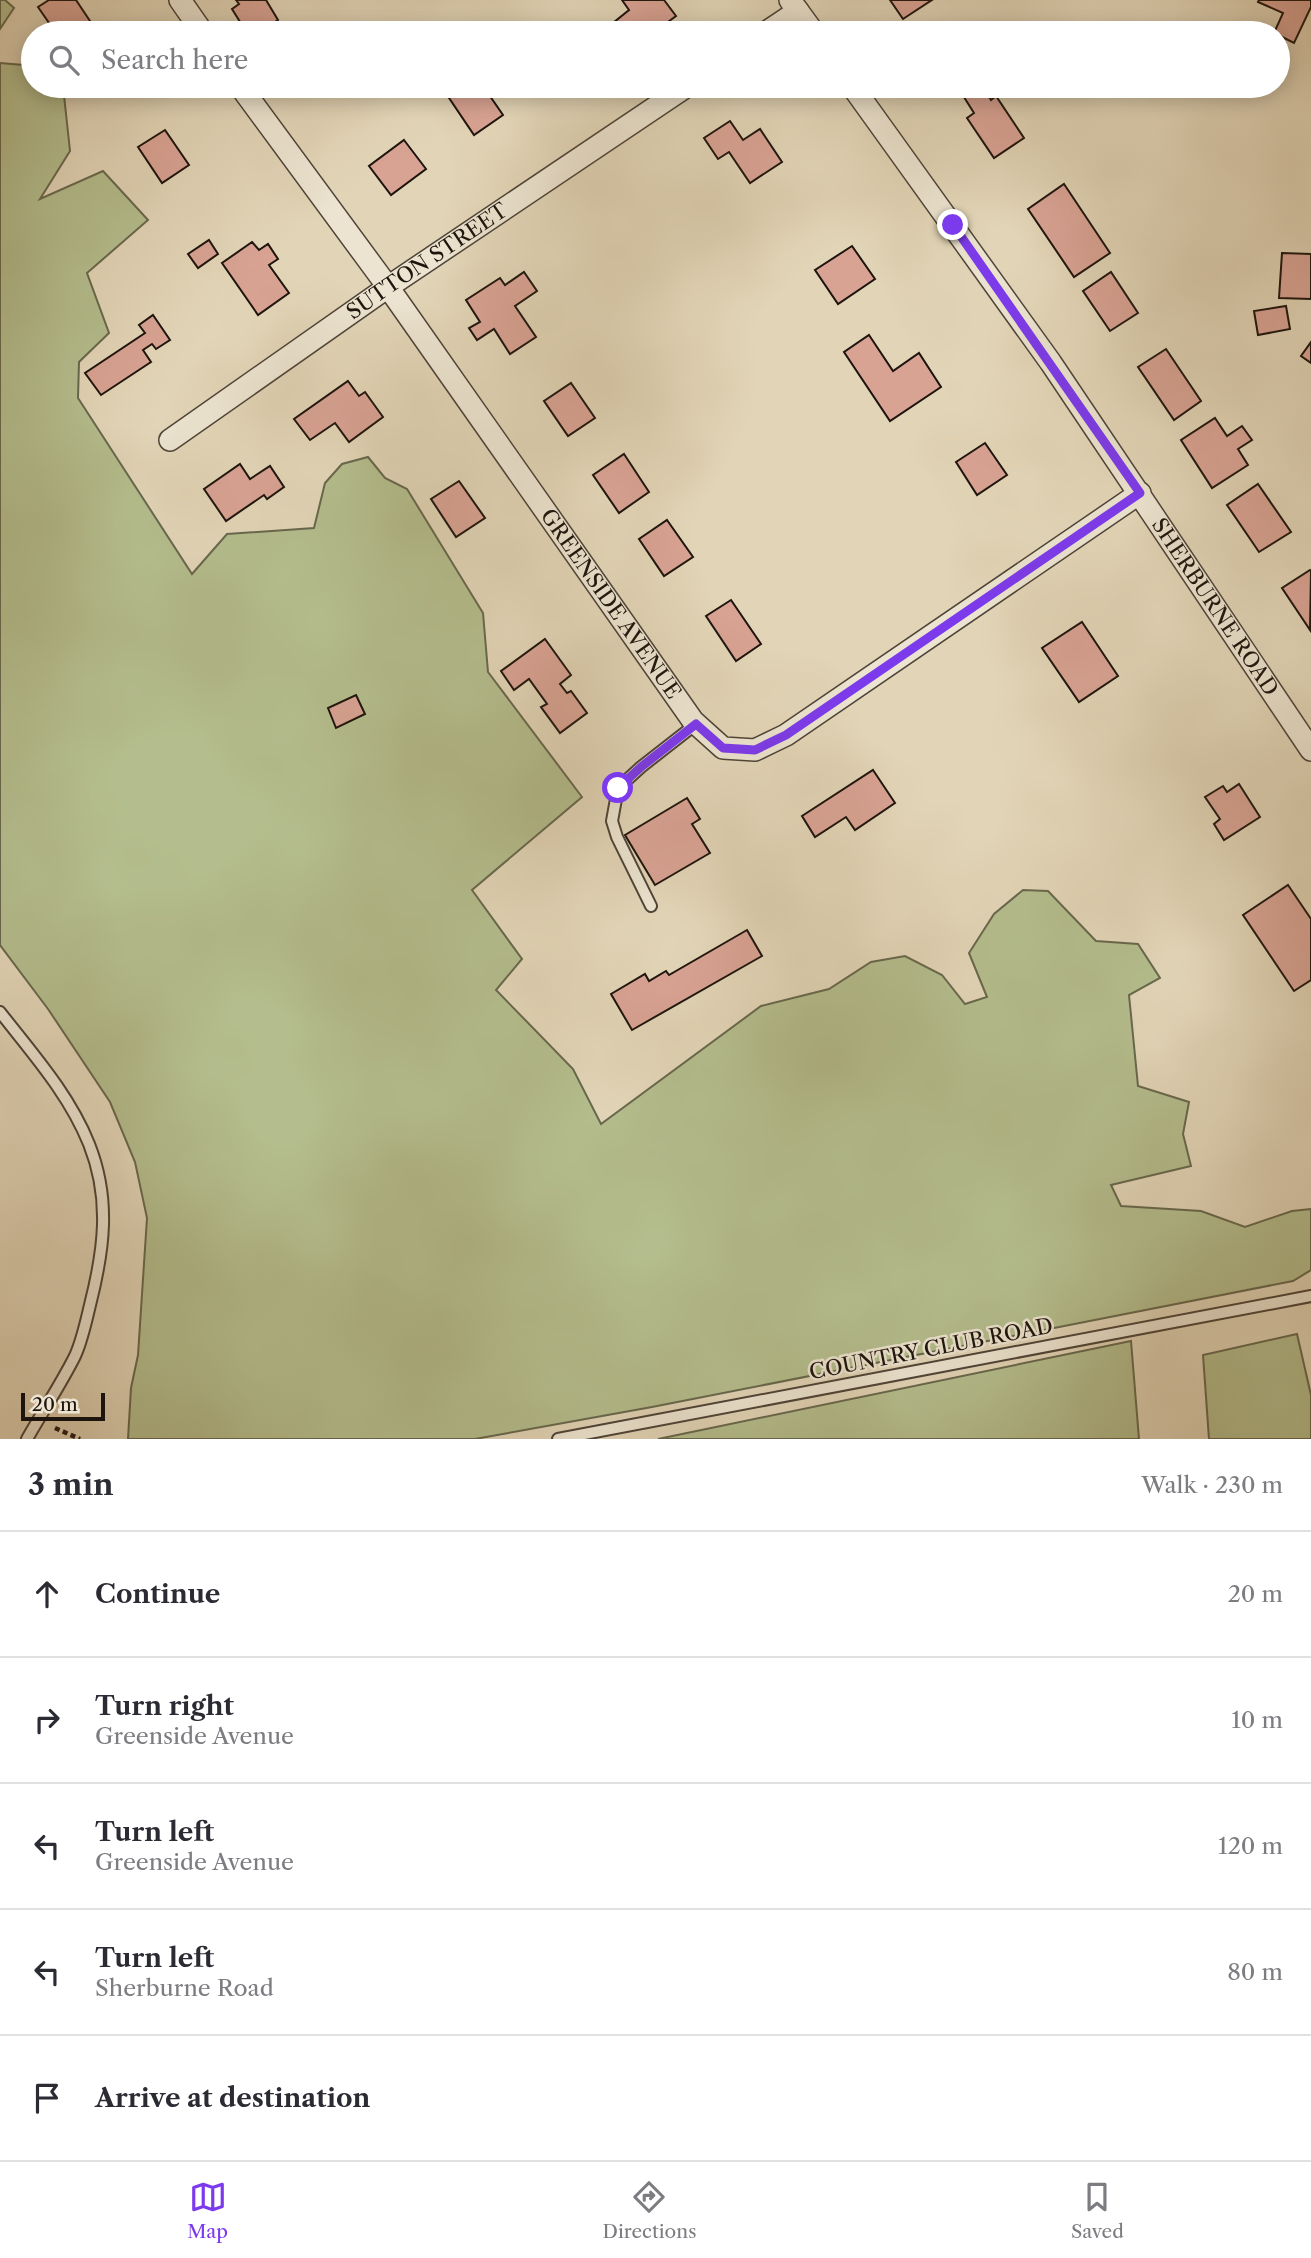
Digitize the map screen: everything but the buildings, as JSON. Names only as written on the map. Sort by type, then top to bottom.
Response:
[{"type":"street","points":[[180,0],[195,21]]},
{"type":"street","points":[[778,21],[794,6],[805,21]]},
{"type":"street","name":"GREENSIDE AVENUE","points":[[249,98],[388,287],[696,724],[723,748],[755,750],[786,735],[1140,493]]},
{"type":"street","name":"SUTTON STREET","points":[[170,440],[388,287],[669,98]]},
{"type":"street","name":"SHERBURNE ROAD","points":[[861,98],[1051,363],[1311,750]]},
{"type":"lane","points":[[651,906],[617,837],[612,821],[618,788],[696,724]]},
{"type":"lane","points":[[0,1012],[54,1081],[72,1111],[89,1144],[104,1205],[102,1250],[76,1354],[27,1439]]},
{"type":"lane","name":"COUNTRY CLUB ROAD","points":[[558,1439],[1311,1296]]},
{"type":"path","points":[[38,1420],[80,1439]]},
{"type":"green space","points":[[0,0],[5,0],[14,8],[0,29]]},
{"type":"green space","points":[[0,63],[21,65],[21,98],[64,98],[70,151],[40,199],[103,171],[148,220],[87,273],[109,333],[79,362],[78,398],[192,574],[227,534],[314,528],[325,483],[342,464],[368,457],[385,478],[407,489],[483,613],[488,672],[582,797],[472,890],[522,959],[496,990],[573,1069],[601,1124],[761,1006],[829,989],[871,962],[905,956],[942,975],[965,1004],[987,997],[969,953],[994,914],[1023,890],[1048,891],[1096,941],[1138,944],[1160,978],[1129,995],[1138,1086],[1189,1102],[1183,1134],[1191,1166],[1111,1185],[1121,1206],[1201,1211],[1245,1227],[1292,1211],[1311,1209],[1311,1270],[1293,1281],[652,1407],[475,1439],[128,1439],[131,1388],[138,1355],[147,1218],[135,1162],[110,1102],[48,1009],[0,945]]},
{"type":"green space","points":[[1297,1334],[1311,1395],[1311,1439],[1209,1439],[1203,1355]]},
{"type":"green space","points":[[1131,1341],[1139,1439],[658,1439]]},
{"type":"route","points":[[618,788],[696,724],[723,748],[755,750],[786,735],[1140,493],[953,225]]}]
